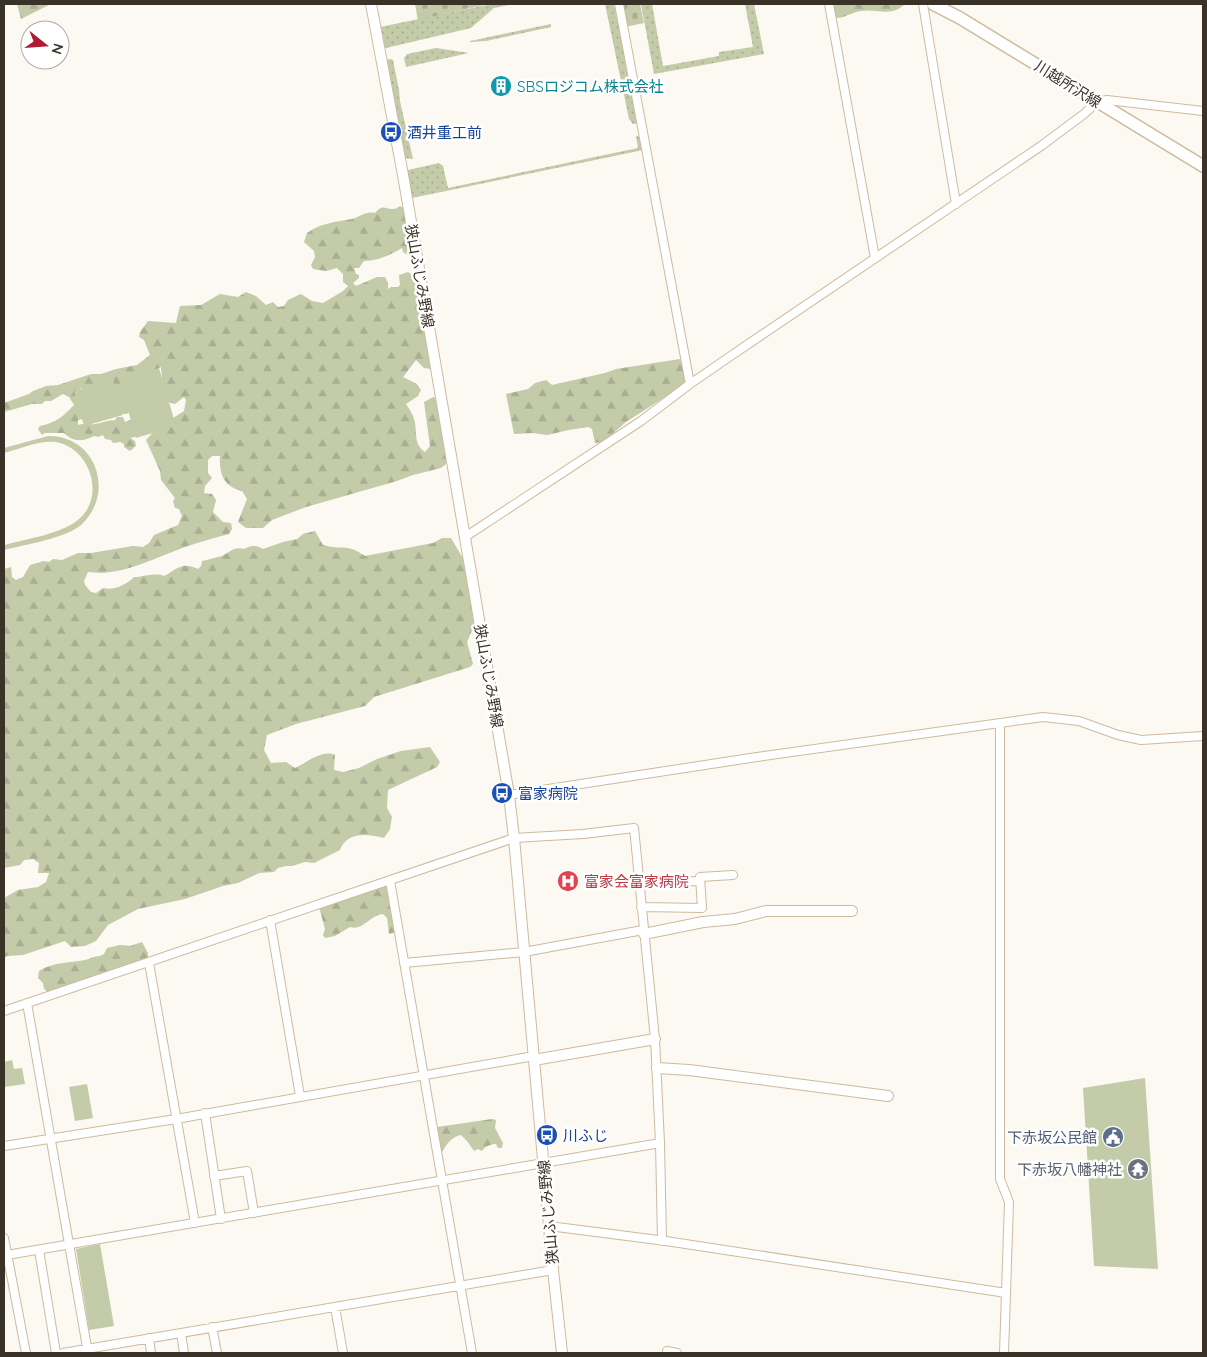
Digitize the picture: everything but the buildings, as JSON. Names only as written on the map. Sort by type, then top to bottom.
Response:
[{"type":"main road","name":"狭山ふじみ野線","points":[[371,4],[403,175],[509,795],[562,1353]]},
{"type":"main road","name":"川越所沢線","points":[[933,4],[968,23],[1203,166]]},
{"type":"main road","points":[[644,932],[703,922],[735,919],[766,911],[852,911]]},
{"type":"main road","points":[[534,1058],[654,1039]]},
{"type":"main road","points":[[657,1068],[689,1070],[888,1096]]},
{"type":"street","points":[[619,4],[690,384]]},
{"type":"street","points":[[829,4],[875,258]]},
{"type":"street","points":[[923,4],[956,204]]},
{"type":"street","points":[[465,537],[641,421],[690,384],[1041,146],[1097,102],[1107,100],[1203,112]]},
{"type":"street","points":[[509,795],[757,757],[1043,717],[1080,721],[1118,735],[1140,740],[1203,736]]},
{"type":"street","points":[[1000,723],[1000,1179],[1008,1202],[1004,1353]]},
{"type":"street","points":[[4,1011],[514,838],[583,834],[634,828],[657,1068],[662,1241]]},
{"type":"street","points":[[703,922],[700,877],[733,875]]},
{"type":"street","points":[[390,881],[472,1353]]},
{"type":"street","points":[[638,883],[700,881]]},
{"type":"street","points":[[641,907],[702,908]]},
{"type":"street","points":[[270,920],[300,1096]]},
{"type":"street","points":[[404,963],[524,952],[644,932]]},
{"type":"street","points":[[148,963],[195,1223]]},
{"type":"street","points":[[27,1003],[87,1351]]},
{"type":"street","points":[[4,1146],[176,1119],[424,1074],[534,1058]]},
{"type":"street","points":[[205,1113],[221,1219]]},
{"type":"street","points":[[7,1255],[660,1143]]},
{"type":"street","points":[[214,1176],[247,1171],[254,1213]]},
{"type":"street","points":[[549,1226],[662,1241],[1006,1294]]},
{"type":"street","points":[[4,1238],[26,1353]]},
{"type":"street","points":[[39,1250],[56,1353]]},
{"type":"street","points":[[63,1353],[87,1351],[148,1338],[553,1270]]},
{"type":"street","points":[[335,1308],[343,1353]]},
{"type":"street","points":[[212,1327],[217,1353]]},
{"type":"street","points":[[181,1333],[184,1353]]},
{"type":"street","points":[[148,1338],[151,1353]]},
{"type":"street","points":[[667,1351],[677,1353]]},
{"type":"green space","points":[[17,4],[51,4],[21,19]]},
{"type":"green space","points":[[415,4],[488,4],[418,20]]},
{"type":"green space","points":[[491,4],[513,4],[494,8],[471,28],[384,47],[380,27]]},
{"type":"green space","points":[[605,4],[614,4],[639,123],[633,124],[629,119]]},
{"type":"green space","points":[[621,4],[640,4],[644,23],[625,27]]},
{"type":"green space","points":[[641,4],[652,4],[663,66],[719,56],[719,52],[753,47],[745,4],[754,4],[764,54],[654,74]]},
{"type":"green space","points":[[826,4],[905,4],[889,12],[867,10],[841,18],[832,18],[827,16]]},
{"type":"green space","points":[[551,24],[551,27],[486,41],[470,42],[470,41]]},
{"type":"green space","points":[[436,48],[469,53],[406,67],[404,58],[407,54]]},
{"type":"green space","points":[[385,60],[393,60],[413,159],[405,158]]},
{"type":"green space","points":[[636,136],[641,137],[643,150],[412,198],[406,172],[439,163],[443,166],[448,188],[638,148]]},
{"type":"green space","points":[[400,206],[405,209],[411,231],[407,238],[412,243],[415,260],[403,252],[402,248],[384,257],[364,261],[359,268],[354,268],[359,278],[353,283],[356,286],[377,277],[385,277],[388,289],[400,285],[399,275],[408,272],[417,279],[432,369],[424,368],[416,360],[403,377],[417,384],[421,390],[418,396],[406,404],[412,413],[419,446],[425,452],[430,446],[424,402],[433,397],[437,399],[447,456],[446,464],[441,468],[306,507],[272,520],[263,528],[246,528],[238,522],[247,499],[242,491],[231,486],[224,479],[220,469],[220,456],[212,456],[208,460],[208,473],[212,478],[205,486],[204,493],[212,494],[216,500],[213,512],[223,522],[231,523],[232,529],[229,534],[190,545],[125,569],[113,572],[88,572],[84,581],[91,592],[96,593],[103,588],[120,587],[134,577],[164,576],[184,566],[198,569],[202,561],[222,556],[235,549],[254,546],[263,549],[297,539],[303,534],[315,531],[323,545],[353,549],[365,556],[433,543],[442,538],[451,538],[464,560],[474,626],[467,642],[473,664],[470,667],[374,697],[365,706],[296,724],[267,735],[264,750],[271,763],[286,762],[295,768],[320,755],[335,755],[334,770],[343,772],[359,768],[377,759],[401,751],[430,747],[440,762],[437,767],[388,790],[387,808],[392,817],[390,829],[384,838],[359,835],[348,840],[340,850],[314,863],[305,862],[278,868],[274,872],[259,873],[238,883],[185,899],[138,909],[108,925],[96,941],[85,946],[71,947],[65,941],[23,955],[7,956],[4,958],[4,898],[18,890],[38,887],[46,882],[49,873],[38,873],[39,863],[33,859],[24,860],[20,865],[4,868],[4,569],[11,567],[12,577],[16,580],[23,577],[30,565],[44,561],[49,562],[53,559],[62,560],[78,553],[91,553],[133,546],[143,547],[149,543],[154,535],[178,525],[182,516],[179,509],[175,508],[173,501],[175,498],[161,480],[160,471],[146,440],[156,429],[184,411],[186,400],[184,397],[175,404],[164,401],[161,367],[155,371],[137,403],[127,414],[123,414],[117,406],[81,388],[77,395],[83,419],[78,420],[78,425],[115,420],[117,417],[123,417],[125,422],[133,419],[138,434],[130,438],[135,441],[136,446],[130,451],[124,447],[124,444],[120,442],[113,443],[111,440],[105,439],[103,435],[78,440],[64,433],[45,433],[42,435],[38,429],[40,426],[60,418],[74,405],[69,397],[63,394],[42,404],[32,404],[4,412],[4,403],[46,386],[58,385],[91,374],[101,374],[137,365],[150,355],[144,340],[139,337],[140,332],[148,321],[176,323],[180,306],[201,305],[220,294],[238,297],[246,292],[256,296],[266,305],[273,302],[278,307],[284,306],[288,300],[301,294],[312,301],[323,303],[348,286],[343,282],[343,274],[337,268],[326,271],[313,269],[311,265],[315,257],[314,251],[304,242],[307,233],[323,225],[375,213],[383,208],[394,209]]},
{"type":"green space","points":[[680,359],[687,383],[626,422],[603,442],[595,443],[592,429],[588,427],[547,435],[533,433],[514,434],[506,394],[528,389],[535,383],[546,380],[552,385],[616,369]]},
{"type":"green space","points":[[159,368],[176,426],[136,438],[119,379]]},
{"type":"green space","points":[[113,380],[123,415],[84,426],[74,391]]},
{"type":"green space","points":[[48,436],[65,438],[78,445],[89,455],[96,468],[99,483],[92,512],[81,525],[65,534],[4,550],[4,545],[54,532],[72,524],[87,509],[92,498],[93,486],[85,463],[78,453],[68,446],[56,442],[43,442],[4,453],[4,448]]},
{"type":"green space","points":[[383,882],[390,892],[393,906],[390,910],[396,932],[389,934],[387,918],[383,914],[374,917],[359,927],[350,927],[335,936],[325,938],[323,935],[325,929],[319,907]]},
{"type":"green space","points":[[142,942],[148,953],[148,960],[133,963],[117,972],[112,970],[72,986],[62,986],[61,989],[51,993],[44,989],[43,983],[38,978],[39,971],[44,968],[61,963],[87,960],[104,954],[107,948],[120,945],[130,946]]},
{"type":"green space","points":[[12,1060],[14,1069],[22,1068],[25,1084],[4,1087],[4,1062]]},
{"type":"green space","points":[[1145,1078],[1158,1269],[1094,1266],[1083,1088]]},
{"type":"green space","points":[[87,1084],[93,1118],[75,1121],[69,1087]]},
{"type":"green space","points":[[496,1120],[495,1128],[503,1143],[502,1148],[498,1148],[494,1144],[482,1151],[478,1149],[474,1151],[461,1135],[448,1143],[443,1151],[440,1152],[437,1127]]},
{"type":"green space","points":[[100,1244],[114,1326],[89,1330],[76,1249]]},
{"type":"place","name":"SBSロジコム株式会社","points":[[501,86]]},
{"type":"place","name":"酒井重工前","points":[[391,132]]},
{"type":"place","name":"富家病院","points":[[502,793]]},
{"type":"place","name":"富家会富家病院","points":[[568,881]]},
{"type":"place","name":"川ふじ","points":[[547,1135]]},
{"type":"place","name":"下赤坂公民館","points":[[1113,1137]]},
{"type":"place","name":"下赤坂八幡神社","points":[[1138,1169]]}]
